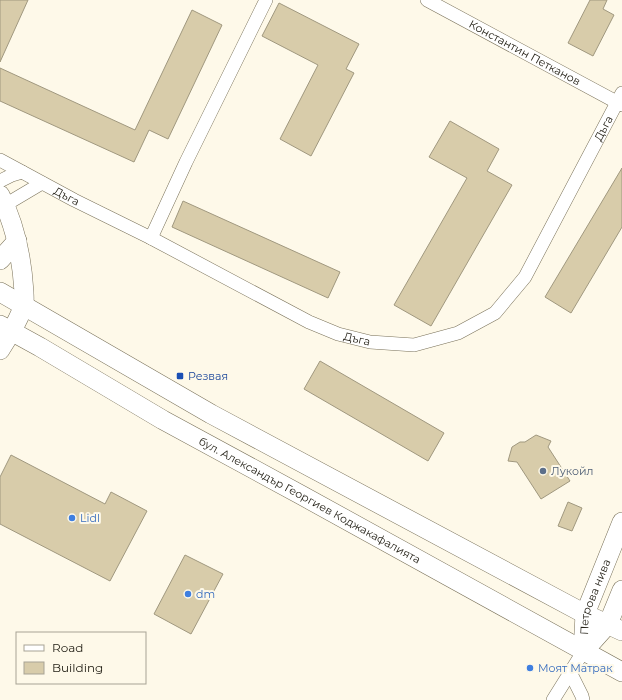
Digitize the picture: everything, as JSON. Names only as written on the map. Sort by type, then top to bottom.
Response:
[{"type":"main road","points":[[0,350],[6,328],[24,306],[23,274],[17,241],[3,200]]},
{"type":"main road","points":[[0,260],[17,241]]},
{"type":"main road","points":[[0,292],[211,414],[585,614],[615,627]]},
{"type":"main road","name":"бул. Александър Георгиев Коджакафалията","points":[[6,328],[163,420],[303,496],[582,652],[622,672]]},
{"type":"main road","name":"Петрова нива","points":[[582,652],[585,614],[622,522]]},
{"type":"main road","name":"Петрова нива","points":[[582,652],[615,627],[622,590]]},
{"type":"street","points":[[151,238],[186,162],[266,0]]},
{"type":"street","name":"Константин Петканов","points":[[427,0],[451,6],[620,100]]},
{"type":"street","name":"Дъга","points":[[0,160],[309,322],[338,334],[370,342],[414,345],[458,333],[495,313],[526,277],[620,100]]},
{"type":"street","points":[[0,181],[22,172]]},
{"type":"street","points":[[3,200],[42,183]]},
{"type":"street","name":"Петрова нива","points":[[553,700],[582,652]]},
{"type":"street","points":[[570,672],[583,700]]},
{"type":"building","points":[[0,0],[28,0],[0,62]]},
{"type":"building","points":[[590,0],[607,0],[603,9],[614,15],[593,56],[568,43]]},
{"type":"building","points":[[279,3],[359,44],[346,69],[354,73],[311,156],[280,139],[318,65],[262,36]]},
{"type":"building","points":[[192,10],[222,25],[168,139],[149,130],[134,162],[0,101],[0,68],[135,130]]},
{"type":"building","points":[[450,121],[499,149],[487,171],[512,185],[431,326],[394,305],[467,178],[429,157]]},
{"type":"building","points":[[622,168],[622,227],[571,313],[545,297]]},
{"type":"building","points":[[183,201],[340,272],[328,298],[172,227]]},
{"type":"building","points":[[320,361],[444,433],[428,461],[304,389]]},
{"type":"building","points":[[536,435],[551,441],[548,447],[570,481],[541,499],[517,462],[508,461],[512,447],[520,442],[525,442]]},
{"type":"building","name":"Lidl","points":[[11,455],[105,504],[111,492],[147,511],[110,581],[0,524],[0,477]]},
{"type":"building","points":[[568,502],[582,508],[572,531],[558,526]]},
{"type":"building","name":"dm","points":[[185,555],[223,574],[191,634],[154,614]]},
{"type":"place","name":"Резвая","points":[[180,376]]},
{"type":"place","name":"Лукойл","points":[[543,471]]},
{"type":"place","name":"Lidl","points":[[72,518]]},
{"type":"place","name":"dm","points":[[188,594]]},
{"type":"place","name":"Моят Матрак","points":[[530,668]]}]
